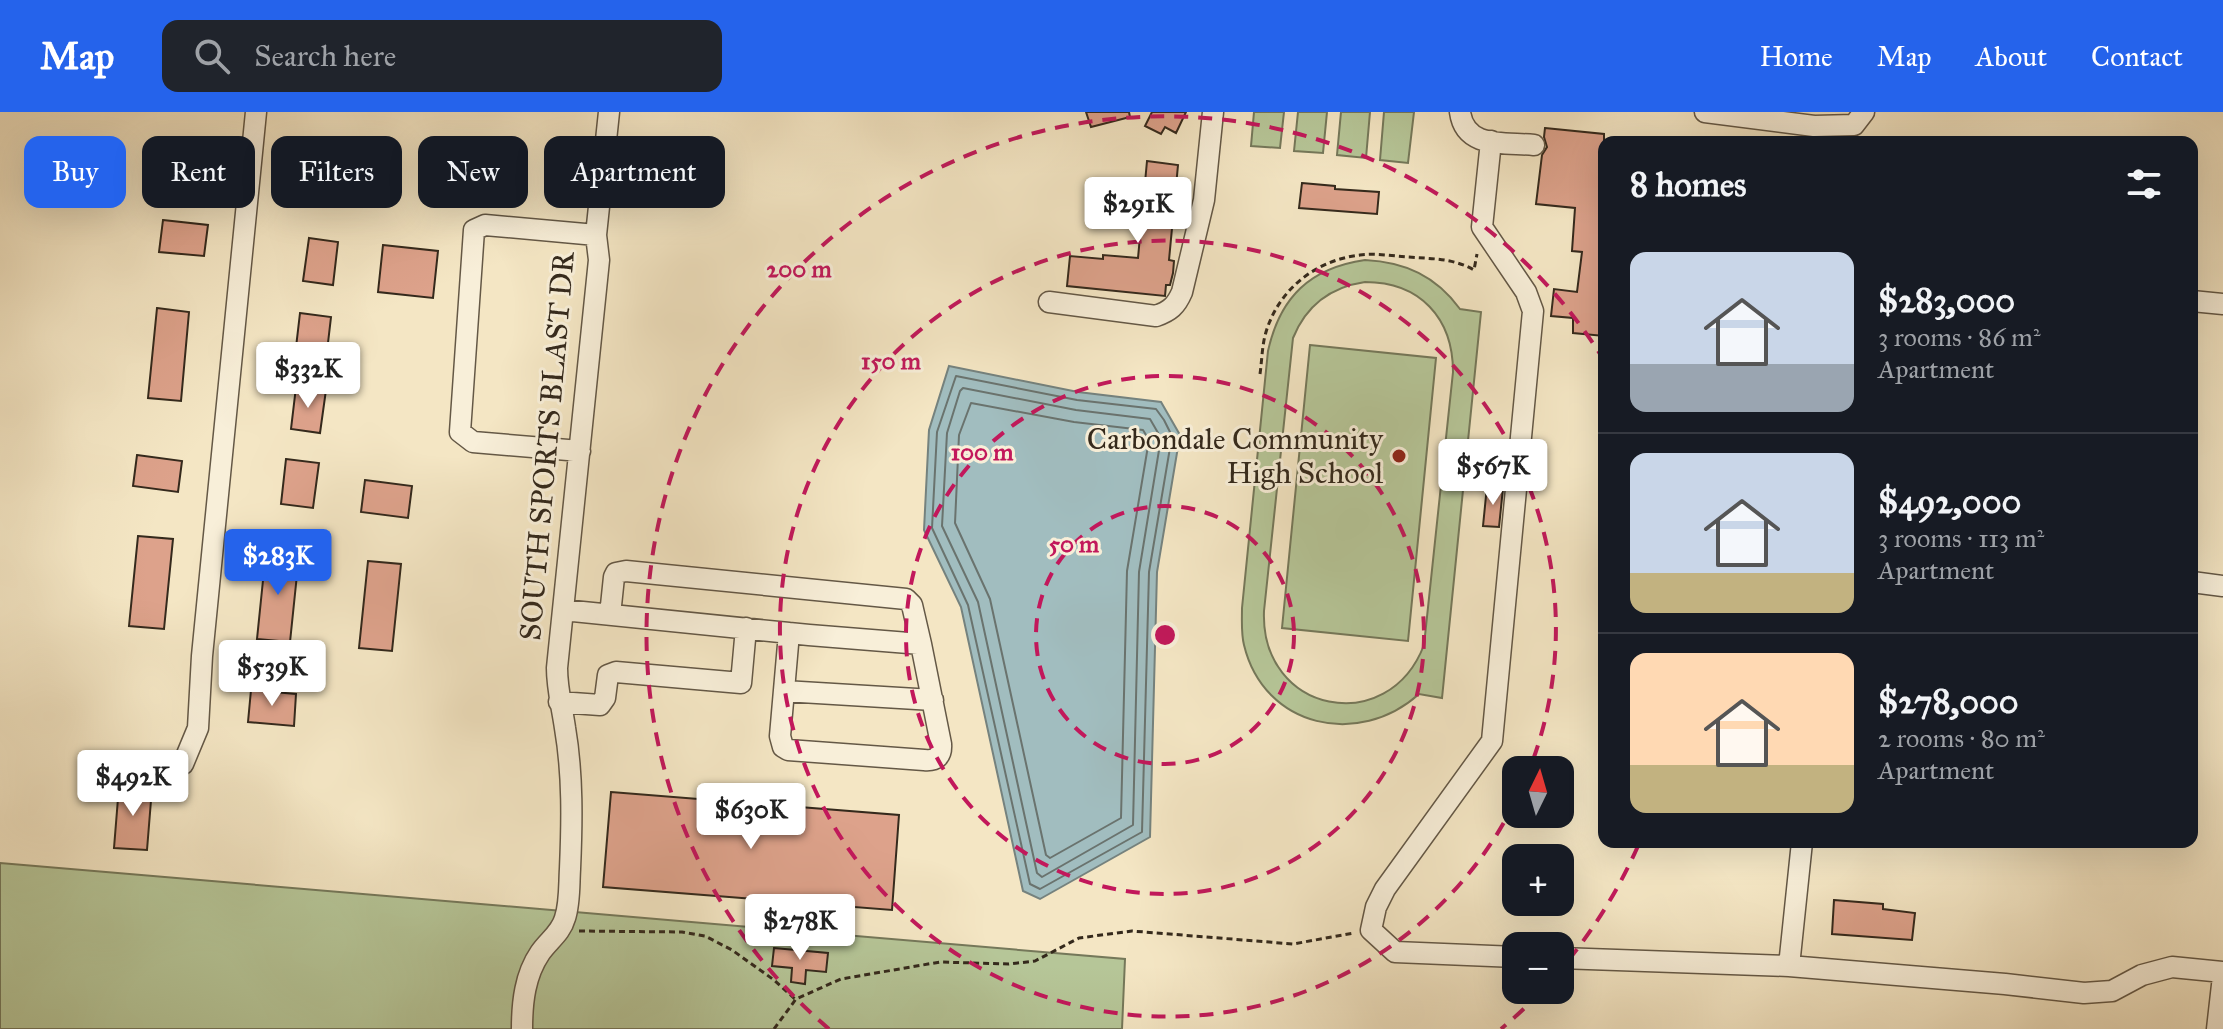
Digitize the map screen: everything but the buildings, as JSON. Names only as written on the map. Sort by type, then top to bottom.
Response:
[{"type":"street","points":[[166,773],[183,764],[198,728],[256,112]]},
{"type":"street","name":"SOUTH SPORTS BLAST DR","points":[[560,931],[568,902],[572,833],[565,728],[559,702],[557,668],[599,260],[596,235],[609,112]]},
{"type":"street","points":[[1049,302],[1156,316],[1176,305],[1182,292],[1204,200],[1213,112]]},
{"type":"street","points":[[1460,112],[1461,124],[1471,136],[1534,145]]},
{"type":"street","points":[[1705,112],[1814,126],[1854,125],[1864,112]]},
{"type":"street","points":[[1491,141],[1482,227],[1526,292],[1533,311],[1492,741],[1385,889],[1376,907],[1371,930],[1395,952],[1502,956]]},
{"type":"street","points":[[580,451],[473,442],[460,432],[474,230],[485,225],[596,235]]},
{"type":"street","points":[[2198,302],[2223,304]]},
{"type":"street","points":[[610,615],[614,577],[616,573],[626,571],[906,599],[912,605],[942,751],[933,761],[788,750],[780,743],[789,633]]},
{"type":"street","points":[[2198,583],[2223,586]]},
{"type":"street","points":[[563,610],[921,644]]},
{"type":"street","points":[[559,702],[600,705],[605,698],[608,675],[616,672],[741,683],[746,628]]},
{"type":"street","points":[[784,691],[933,700]]},
{"type":"street","points":[[1789,966],[1801,848]]},
{"type":"street","points":[[522,1029],[525,985],[531,969],[541,951],[560,931]]},
{"type":"street","points":[[1574,958],[1789,966],[2084,993],[2112,991],[2142,975],[2172,967],[2223,974],[2217,1029]]},
{"type":"path","points":[[1260,374],[1266,334],[1273,313],[1299,280],[1322,266],[1346,257],[1376,254],[1459,262],[1474,270]]},
{"type":"path","points":[[774,1029],[796,999],[841,979],[940,962],[1009,964],[1035,961],[1079,938],[1132,931],[1293,944],[1371,930]]},
{"type":"path","points":[[560,931],[682,932],[705,936],[742,957],[796,999]]},
{"type":"green space","points":[[1254,112],[1284,112],[1280,148],[1251,146]]},
{"type":"green space","points":[[1298,112],[1327,112],[1323,153],[1294,151]]},
{"type":"green space","points":[[1341,112],[1370,112],[1366,158],[1337,155]]},
{"type":"green space","points":[[1384,112],[1414,112],[1408,163],[1380,160]]},
{"type":"green space","points":[[1380,261],[1406,268],[1441,288],[1460,309],[1481,312],[1442,698],[1419,694],[1395,711],[1369,721],[1343,724],[1316,721],[1292,711],[1271,695],[1255,673],[1244,645],[1242,608],[1268,351],[1273,332],[1280,315],[1300,288],[1328,270],[1346,264]],"holes":[[[1365,282],[1402,288],[1430,307],[1447,335],[1451,353],[1453,372],[1424,645],[1407,675],[1383,694],[1356,702],[1329,702],[1303,691],[1282,673],[1268,646],[1264,611],[1293,338],[1305,316],[1331,293]]]},
{"type":"green space","points":[[1310,345],[1436,358],[1408,641],[1282,628]]},
{"type":"green space","points":[[0,863],[1125,959],[1122,1029],[0,1029]]},
{"type":"water","points":[[949,366],[1078,392],[1161,402],[1180,435],[1157,572],[1150,837],[1040,899],[1023,891],[961,607],[924,530],[929,430]]},
{"type":"place","name":"Carbondale Community High School","points":[[1399,456]]}]
